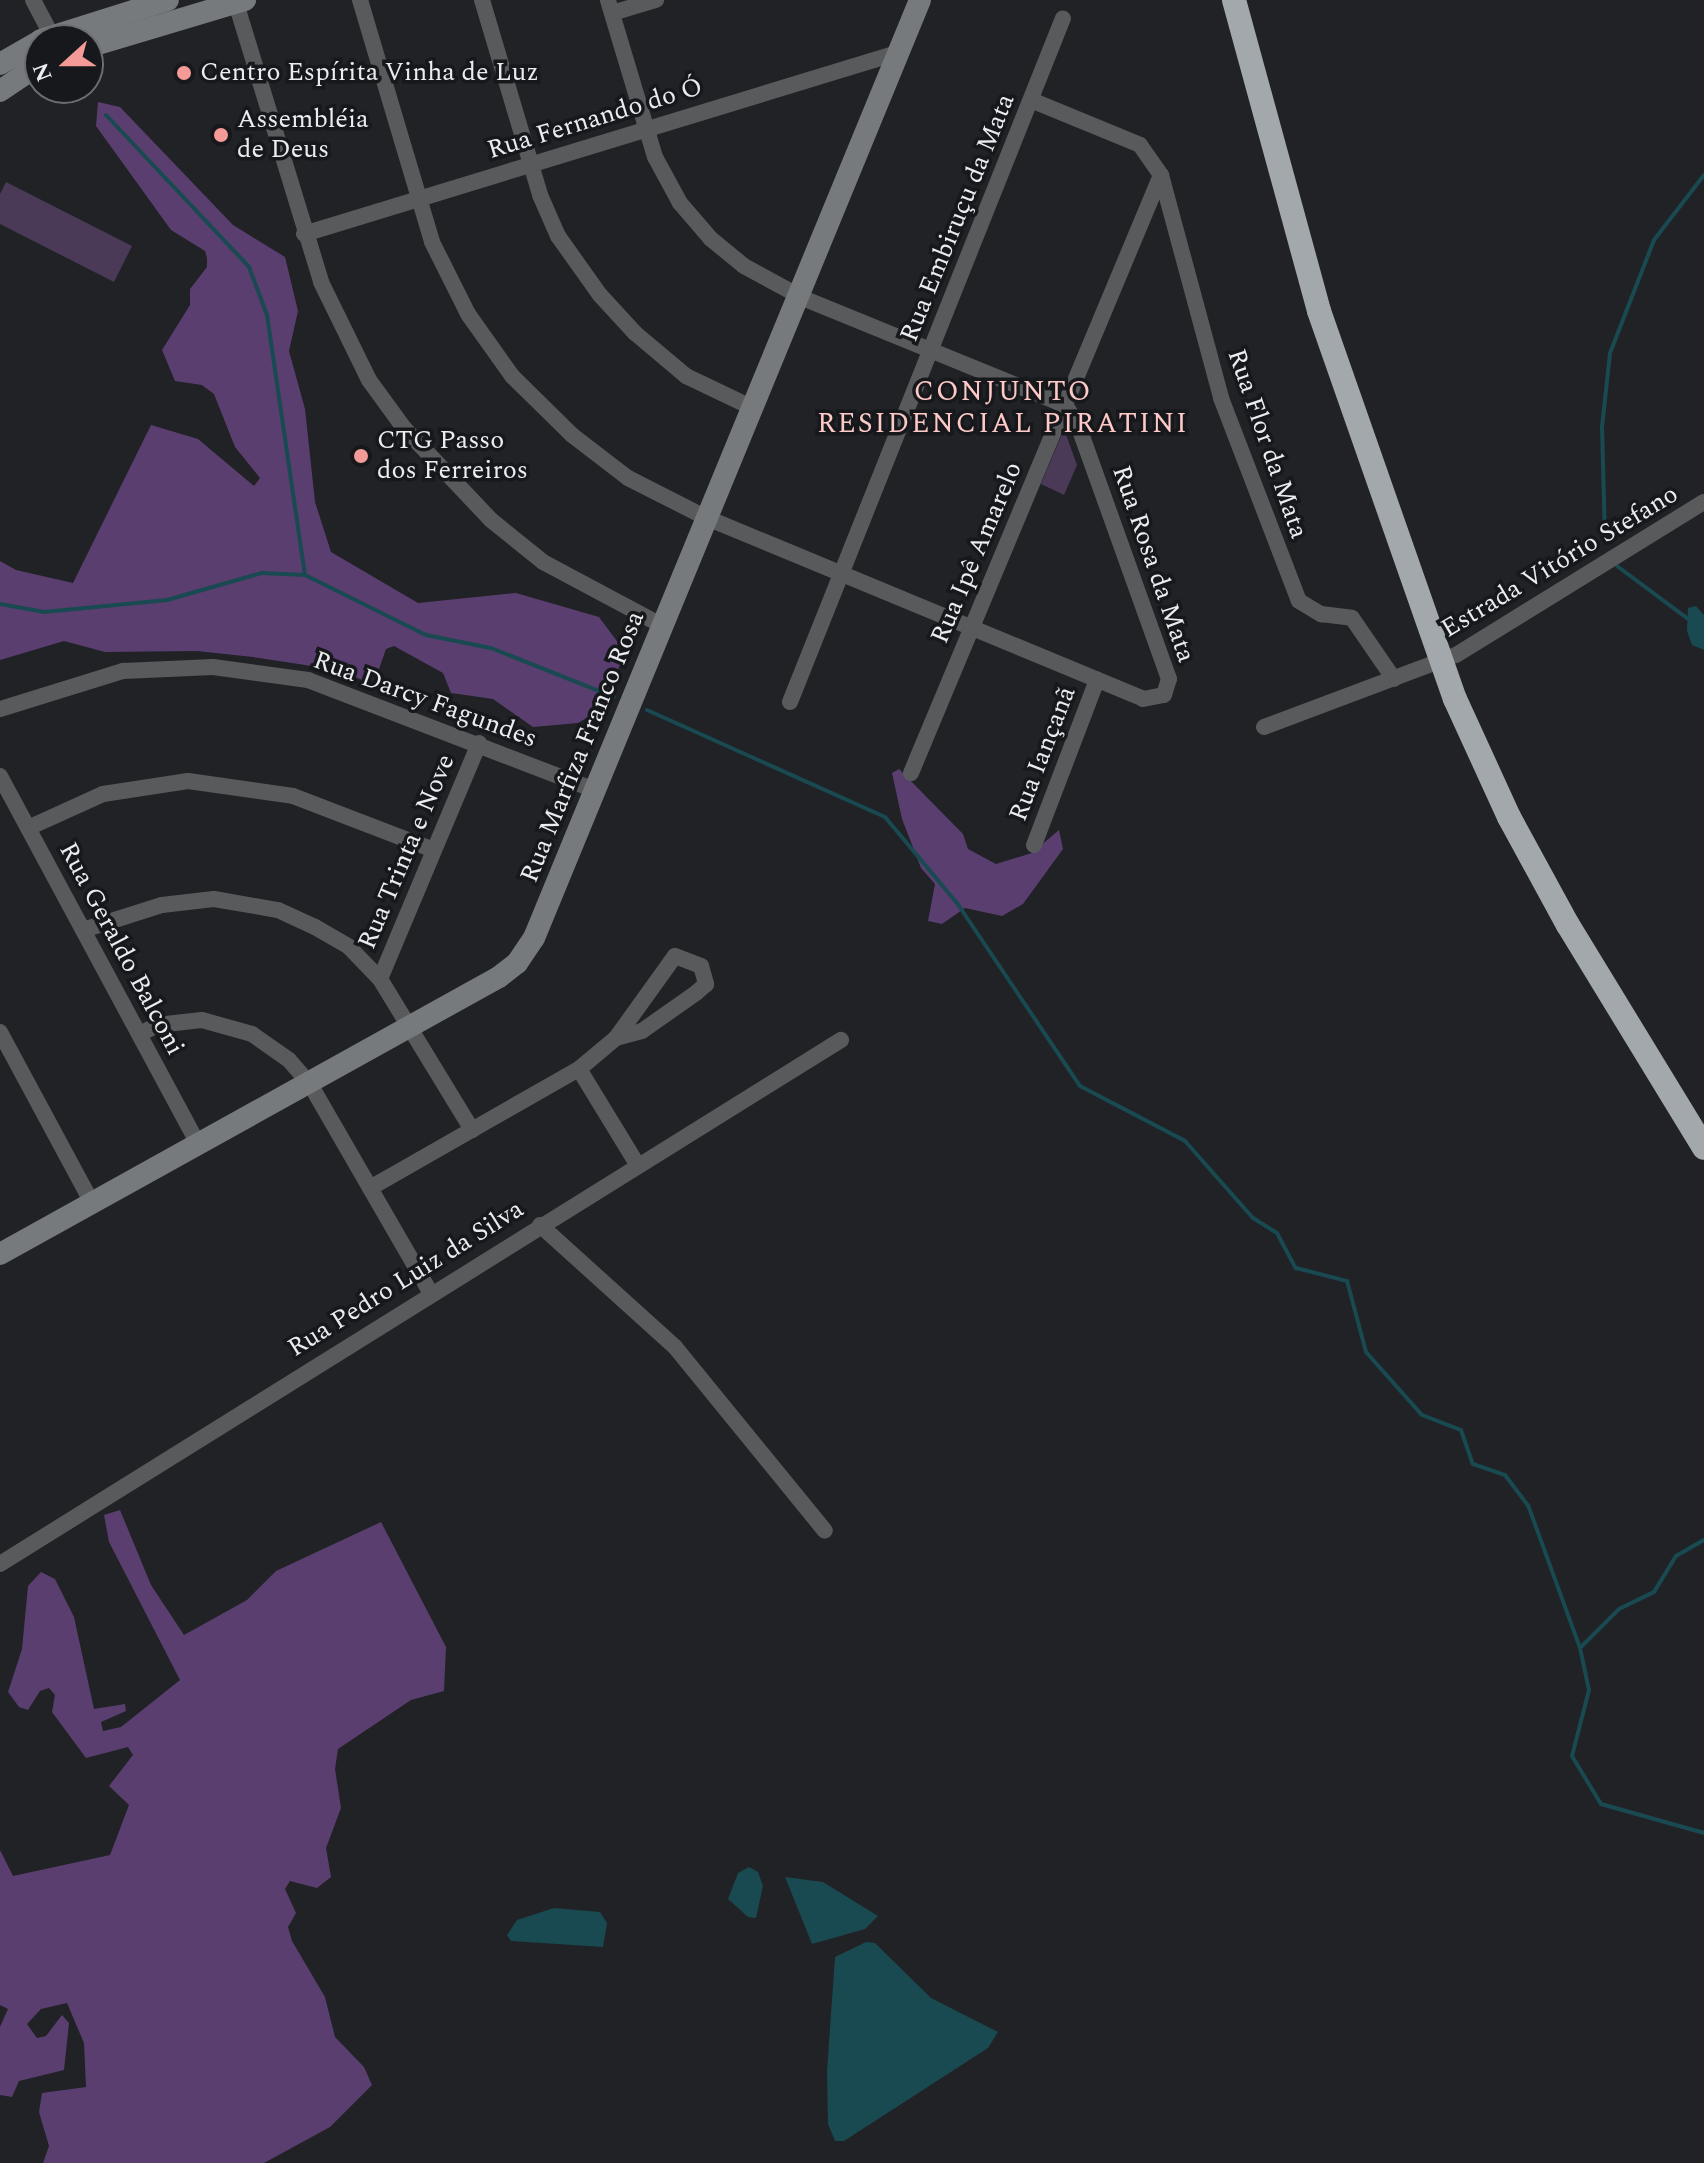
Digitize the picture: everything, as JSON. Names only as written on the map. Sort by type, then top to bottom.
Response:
[{"type":"highway","points":[[1234,0],[1319,311],[1440,661],[1509,817],[1560,911],[1704,1148]]},
{"type":"street","points":[[33,0],[42,24]]},
{"type":"street","points":[[94,24],[168,0]]},
{"type":"street","points":[[360,0],[432,242],[468,314],[512,376],[572,435],[628,478],[707,518],[1097,680]]},
{"type":"street","points":[[482,0],[530,163],[558,236],[600,295],[686,376],[755,409]]},
{"type":"street","points":[[656,0],[610,6],[666,181],[711,239],[744,266],[801,297],[1065,405]]},
{"type":"street","name":"Rua Marfiza Franco Rosa","points":[[0,1254],[310,1084],[517,963],[534,938],[755,409],[920,0]]},
{"type":"street","points":[[104,42],[238,1],[304,234],[326,295],[369,380],[462,493],[543,562],[663,626]]},
{"type":"street","name":"Rua Embiruçu da Mata","points":[[790,702],[1063,18]]},
{"type":"street","points":[[0,64],[24,51]]},
{"type":"street","name":"Rua Fernando do Ó","points":[[304,234],[900,52]]},
{"type":"street","points":[[0,91],[24,75]]},
{"type":"street","points":[[1031,100],[1140,145],[1161,175]]},
{"type":"street","name":"Rua Ipê Amarelo","points":[[911,773],[1161,175]]},
{"type":"street","name":"Rua Flor da Mata","points":[[1161,175],[1221,398],[1291,583],[1309,609],[1352,618],[1394,679]]},
{"type":"street","name":"Rua Rosa da Mata","points":[[1065,405],[1079,427],[1169,679],[1164,695],[1143,699],[1097,680]]},
{"type":"street","name":"Estrada Vitório Stefano","points":[[1440,661],[1497,634],[1704,502]]},
{"type":"street","points":[[1264,727],[1440,661]]},
{"type":"street","name":"Rua Darcy Fagundes","points":[[0,709],[123,671],[213,667],[308,680],[595,790]]},
{"type":"street","name":"Rua Iançanã","points":[[1034,845],[1097,680]]},
{"type":"street","name":"Rua Trinta e Nove","points":[[380,979],[431,849],[479,743]]},
{"type":"street","name":"Rua Geraldo Balconi","points":[[0,776],[199,1145]]},
{"type":"street","points":[[28,828],[103,794],[188,781],[293,796],[431,849]]},
{"type":"street","points":[[83,930],[162,905],[238,900],[278,910],[315,927],[349,947],[380,979],[411,1025],[472,1130]]},
{"type":"street","points":[[370,1188],[579,1069],[616,1038],[675,956],[693,959],[701,966],[706,984],[696,993],[642,1031],[616,1038]]},
{"type":"street","points":[[140,1034],[175,1021],[226,1024],[269,1043],[310,1084],[431,1294]]},
{"type":"street","points":[[0,1032],[92,1203]]},
{"type":"street","name":"Rua Pedro Luiz da Silva","points":[[0,1564],[637,1164],[841,1040]]},
{"type":"street","points":[[579,1069],[637,1164]]},
{"type":"street","points":[[540,1225],[675,1347],[825,1531]]},
{"type":"shaded area","points":[[98,104],[120,107],[233,225],[285,257],[298,311],[289,351],[305,409],[315,502],[331,552],[418,603],[516,593],[599,617],[625,652],[603,708],[578,723],[533,727],[493,699],[451,693],[443,673],[394,646],[386,649],[378,672],[362,680],[338,670],[253,657],[197,651],[105,652],[64,641],[0,660],[0,561],[16,570],[73,583],[151,425],[198,439],[254,486],[260,478],[235,447],[214,394],[202,385],[175,381],[162,350],[190,305],[190,289],[207,267],[205,251],[171,230],[96,126]]},
{"type":"shaded area","points":[[6,182],[132,246],[114,282],[0,224],[0,194]]},
{"type":"shaded area","points":[[1064,429],[1077,465],[1064,495],[1041,484]]},
{"type":"shaded area","points":[[899,769],[963,834],[968,849],[996,864],[1032,853],[1059,830],[1063,849],[1023,904],[1002,916],[965,908],[942,924],[928,921],[935,884],[921,868],[902,819],[892,773]]},
{"type":"shaded area","points":[[120,1510],[151,1585],[184,1635],[247,1600],[276,1571],[381,1522],[446,1647],[444,1691],[411,1700],[338,1749],[335,1769],[341,1808],[326,1848],[331,1877],[317,1888],[290,1881],[285,1889],[296,1913],[288,1927],[292,1941],[325,1997],[335,2037],[364,2067],[372,2085],[330,2127],[264,2163],[43,2163],[49,2146],[39,2112],[42,2093],[86,2087],[84,2043],[67,2003],[41,2009],[27,2024],[37,2038],[46,2036],[62,2015],[69,2023],[64,2070],[19,2081],[12,2097],[0,2095],[0,2027],[8,2009],[0,2005],[0,1850],[13,1876],[110,1855],[129,1805],[109,1786],[133,1755],[128,1747],[86,1758],[52,1712],[55,1695],[49,1688],[40,1691],[28,1710],[19,1707],[8,1692],[22,1649],[28,1586],[41,1572],[55,1579],[74,1617],[94,1709],[125,1704],[126,1711],[101,1722],[103,1731],[121,1727],[180,1680],[109,1542],[104,1515]]},
{"type":"water","points":[[1696,606],[1704,615],[1704,650],[1692,645],[1687,631],[1688,608]]},
{"type":"water","points":[[749,1867],[758,1872],[763,1886],[756,1918],[748,1917],[728,1899],[738,1873]]},
{"type":"water","points":[[785,1877],[823,1882],[878,1916],[865,1929],[812,1944]]},
{"type":"water","points":[[554,1908],[600,1912],[607,1923],[603,1947],[511,1941],[507,1935],[517,1920]]},
{"type":"water","points":[[866,1942],[875,1943],[931,1998],[998,2032],[988,2048],[844,2141],[835,2141],[828,2124],[827,2071],[835,1957]]},
{"type":"waterway","points":[[106,115],[249,267],[267,315],[305,575]]},
{"type":"waterway","points":[[1605,540],[1602,427],[1610,353],[1654,240],[1704,175]]},
{"type":"waterway","points":[[1617,566],[1692,622]]},
{"type":"waterway","points":[[0,604],[44,612],[167,600],[262,573],[305,575],[426,635],[491,648],[614,697]]},
{"type":"waterway","points":[[647,710],[885,817],[957,903],[1080,1086],[1185,1141],[1253,1218],[1277,1233],[1296,1268],[1347,1281],[1366,1352],[1422,1415],[1461,1430],[1473,1464],[1505,1475],[1528,1505],[1580,1648],[1589,1690],[1572,1756],[1601,1804],[1704,1833]]},
{"type":"waterway","points":[[1580,1648],[1619,1609],[1654,1592],[1676,1556],[1704,1540]]},
{"type":"place","name":"Centro Espírita Vinha de Luz","points":[[184,73]]},
{"type":"place","name":"Assembléia de Deus","points":[[221,135]]},
{"type":"place","name":"CTG Passo dos Ferreiros","points":[[361,456]]},
{"type":"district","name":"CONJUNTO RESIDENCIAL PIRATINI","points":[[1003,408]]}]
